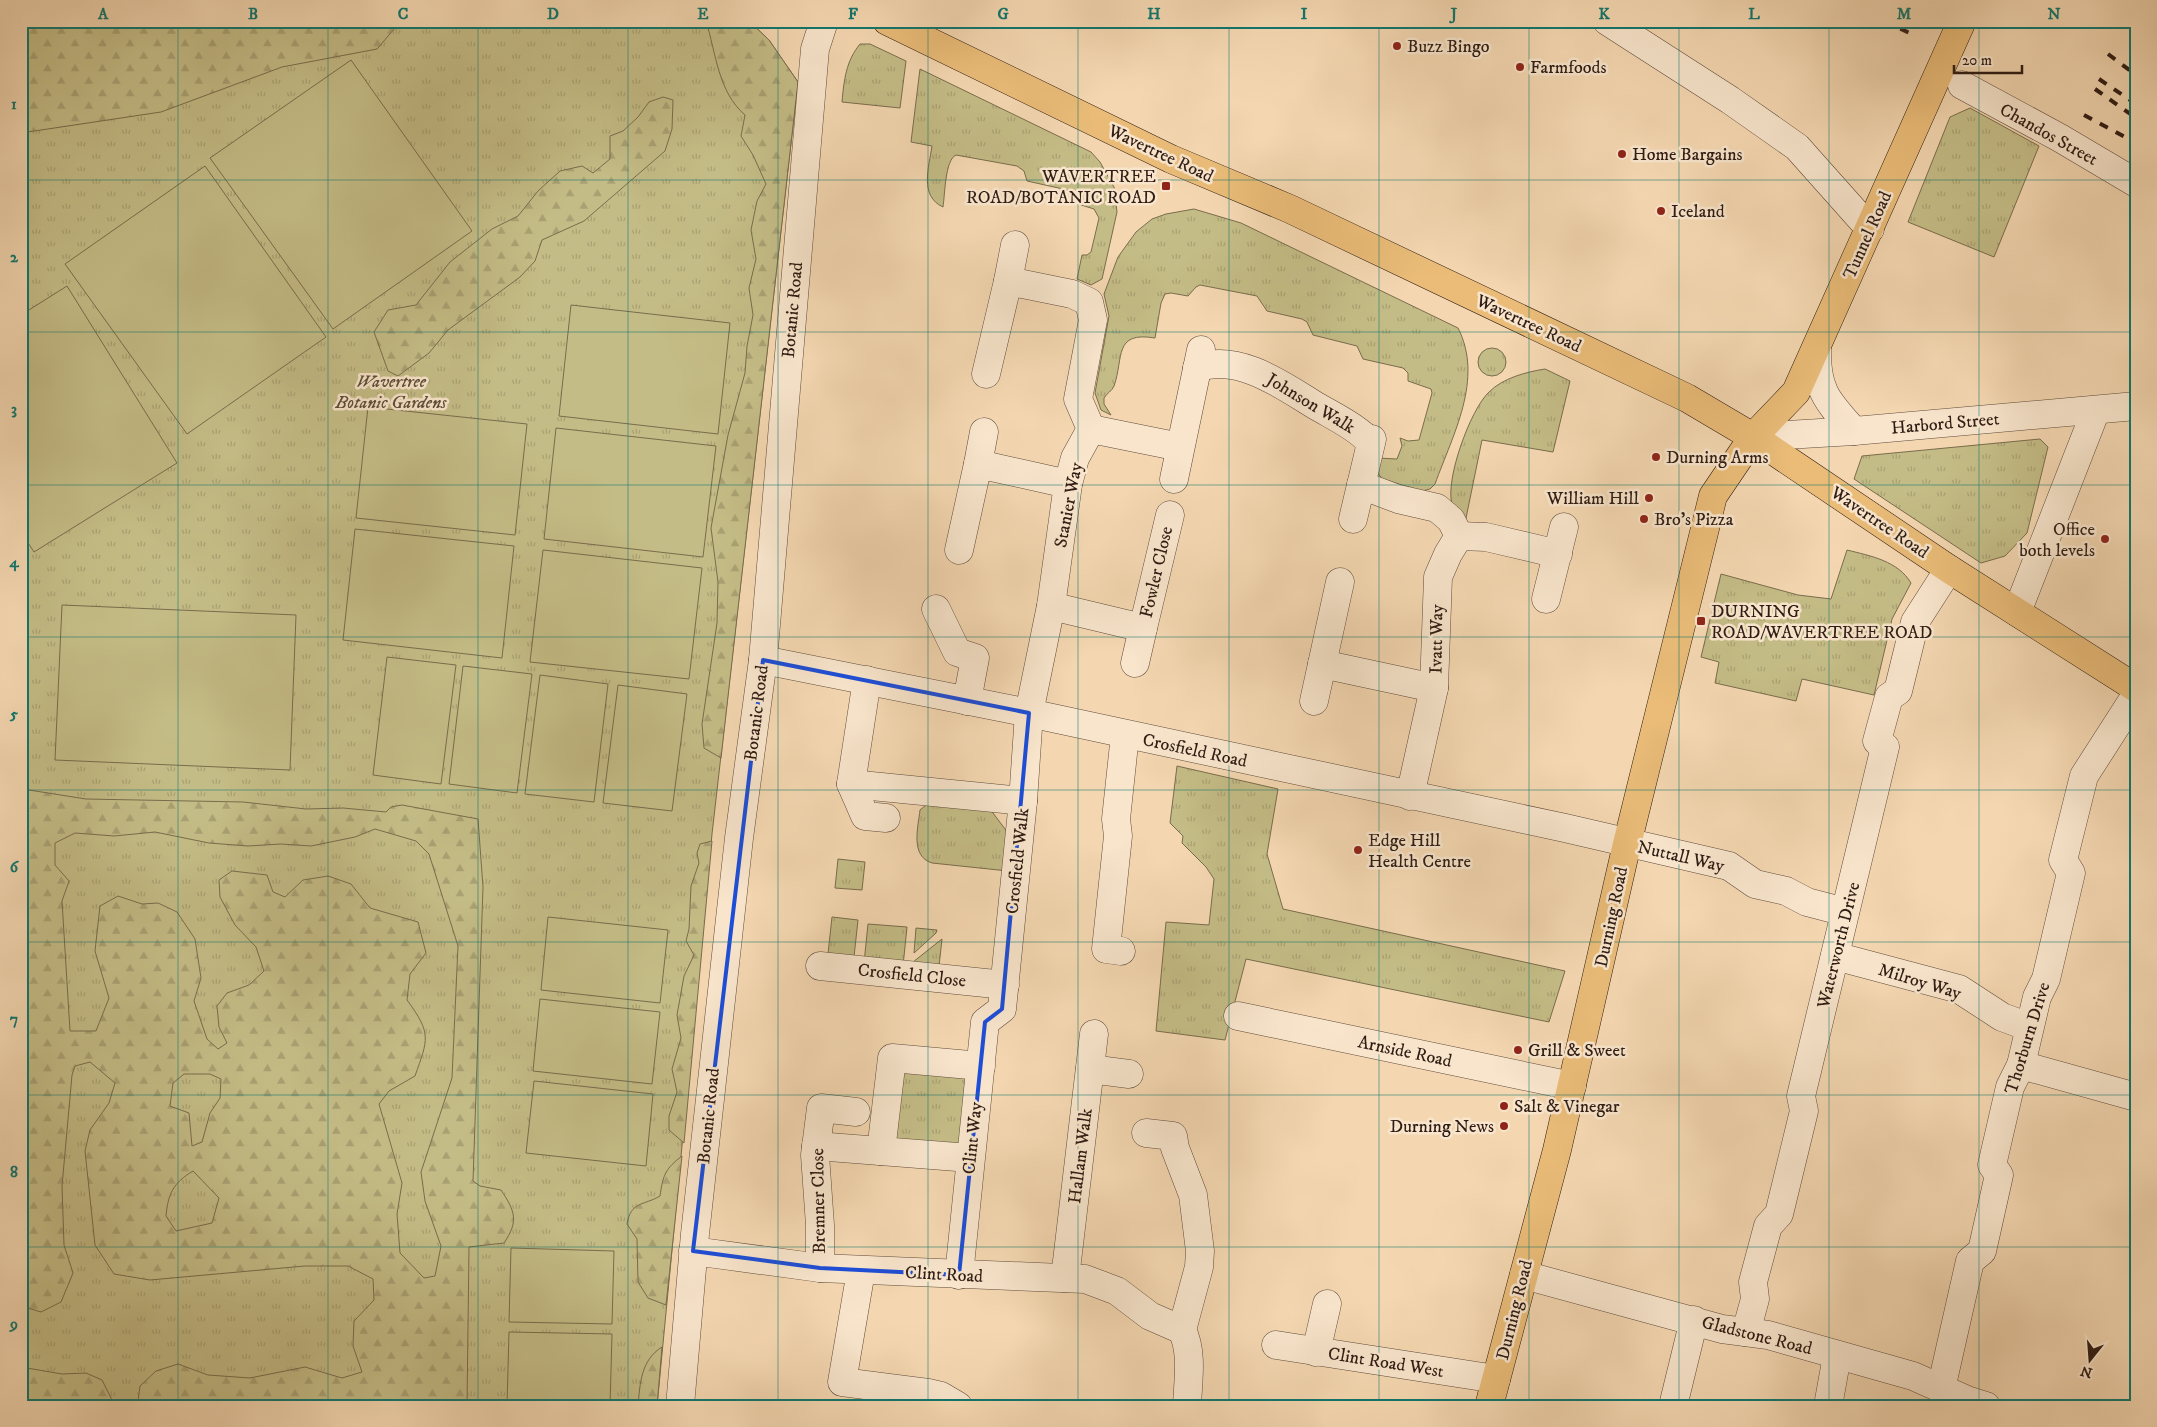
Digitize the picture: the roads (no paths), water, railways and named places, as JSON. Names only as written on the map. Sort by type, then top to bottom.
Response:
[{"type":"main road","name":"Wavertree Road","points":[[887,21],[1170,159],[1290,210],[1687,398],[1753,437],[1949,569],[2136,688]]},
{"type":"main road","name":"Tunnel Road","points":[[1753,437],[1796,392],[1817,349],[1962,21]]},
{"type":"main road","name":"Durning Road","points":[[1489,1406],[1572,1086],[1627,844],[1713,496],[1753,437]]},
{"type":"street","name":"Botanic Road","points":[[680,1406],[693,1251],[739,838],[763,660],[814,49],[824,21]]},
{"type":"street","points":[[1607,21],[1730,100],[1797,147],[1870,229]]},
{"type":"street","name":"Chandos Street","points":[[1962,85],[2060,138],[2136,183]]},
{"type":"street","points":[[986,374],[1015,245]]},
{"type":"street","points":[[1008,281],[1072,294],[1089,302],[1094,320],[1078,399],[1091,429],[1180,447],[1174,479]]},
{"type":"street","points":[[1817,349],[1817,373],[1825,395],[1854,431]]},
{"type":"street","name":"Johnson Walk","points":[[1180,447],[1199,359],[1257,372],[1280,382],[1372,439],[1362,485]]},
{"type":"street","name":"Harbord Street","points":[[1753,437],[1854,431],[2136,406]]},
{"type":"street","points":[[2018,612],[2096,410]]},
{"type":"street","name":"Stanier Way","points":[[1029,713],[1051,606],[1068,484],[1075,458],[1091,429]]},
{"type":"street","points":[[959,550],[984,432]]},
{"type":"street","points":[[978,464],[1068,484]]},
{"type":"street","points":[[1353,519],[1362,485],[1398,499],[1442,511],[1451,520],[1459,536],[1486,537],[1558,554]]},
{"type":"street","name":"Fowler Close","points":[[1135,663],[1170,515]]},
{"type":"street","points":[[1546,599],[1564,527]]},
{"type":"street","name":"Ivatt Way","points":[[1410,796],[1434,688],[1438,577],[1448,554],[1459,536]]},
{"type":"street","name":"Waterworth Drive","points":[[1746,1332],[1755,1299],[1753,1282],[1768,1226],[1779,1214],[1804,1111],[1801,1096],[1885,747],[1878,742],[1889,697],[1898,691],[1915,622],[1949,569]]},
{"type":"street","points":[[1314,701],[1340,582]]},
{"type":"street","name":"Fowler Close","points":[[1051,606],[1143,628]]},
{"type":"street","points":[[936,609],[957,652],[976,658],[967,701]]},
{"type":"street","name":"Crosfield Road","points":[[763,660],[1029,713],[1627,844]]},
{"type":"street","points":[[1322,664],[1434,688]]},
{"type":"street","points":[[867,680],[851,784],[865,816],[886,818]]},
{"type":"street","name":"Thorburn Drive","points":[[1941,1389],[1970,1261],[1982,1251],[2000,1175],[1992,1165],[2010,1087],[2021,1065],[2037,997],[2046,979],[2071,873],[2063,860],[2084,776],[2136,695]]},
{"type":"street","name":"Crosfield Walk","points":[[1004,997],[1023,801],[1029,713]]},
{"type":"street","points":[[1120,951],[1106,949],[1118,836],[1116,819],[1125,735]]},
{"type":"street","points":[[851,784],[1023,801]]},
{"type":"street","name":"Nuttall Way","points":[[1627,844],[1729,866],[1755,884],[1786,891],[1807,902],[1845,912]]},
{"type":"street","name":"Milroy Way","points":[[1834,956],[1959,989],[2002,1017],[2029,1027]]},
{"type":"street","name":"Crosfield Close","points":[[820,966],[1004,997]]},
{"type":"street","name":"Clint Way","points":[[959,1275],[985,1022],[1004,997]]},
{"type":"street","name":"Arnside Road","points":[[1238,1016],[1572,1086]]},
{"type":"street","name":"Hallam Walk","points":[[1065,1278],[1094,1034]]},
{"type":"street","points":[[880,1151],[892,1058],[981,1066]]},
{"type":"street","points":[[2021,1065],[2136,1097]]},
{"type":"street","points":[[1090,1069],[1128,1074]]},
{"type":"street","name":"Bremner Close","points":[[820,1268],[816,1146],[821,1108],[856,1112]]},
{"type":"street","points":[[1146,1134],[1173,1136],[1175,1148],[1193,1195],[1200,1252],[1199,1267],[1182,1330],[1187,1340],[1189,1351],[1187,1406]]},
{"type":"street","points":[[816,1146],[970,1158]]},
{"type":"street","name":"Clint Road","points":[[693,1251],[820,1268],[1085,1279],[1101,1283],[1117,1291],[1150,1316],[1182,1330]]},
{"type":"street","points":[[861,1270],[842,1382],[928,1392],[946,1398],[958,1406]]},
{"type":"street","name":"Gladstone Road","points":[[1524,1275],[1694,1320],[1722,1330],[1768,1335],[1913,1376],[1967,1400],[1986,1406]]},
{"type":"street","points":[[1316,1352],[1327,1304]]},
{"type":"street","points":[[1673,1406],[1694,1320]]},
{"type":"street","name":"Clint Road West","points":[[1276,1346],[1496,1379]]},
{"type":"street","points":[[1828,1406],[1837,1356]]},
{"type":"railway","points":[[1884,21],[1916,36]]},
{"type":"railway","points":[[2108,54],[2136,75]]},
{"type":"railway","points":[[2099,79],[2136,104]]},
{"type":"railway","points":[[2095,89],[2136,118]]},
{"type":"railway","points":[[2084,115],[2136,143]]},
{"type":"place","name":"Buzz Bingo","points":[[1397,46]]},
{"type":"place","name":"Farmfoods","points":[[1520,67]]},
{"type":"place","name":"Home Bargains","points":[[1622,154]]},
{"type":"place","name":"WAVERTREE ROAD/BOTANIC ROAD","points":[[1166,186]]},
{"type":"place","name":"Iceland","points":[[1661,211]]},
{"type":"place","name":"Durning Arms","points":[[1656,457]]},
{"type":"place","name":"William Hill","points":[[1649,498]]},
{"type":"place","name":"Bro's Pizza","points":[[1644,519]]},
{"type":"place","name":"Office both levels","points":[[2105,539]]},
{"type":"place","name":"DURNING ROAD/WAVERTREE ROAD","points":[[1701,621]]},
{"type":"place","name":"Edge Hill Health Centre","points":[[1358,850]]},
{"type":"place","name":"Grill & Sweet","points":[[1518,1050]]},
{"type":"place","name":"Salt & Vinegar","points":[[1504,1106]]},
{"type":"place","name":"Durning News","points":[[1504,1126]]},
{"type":"park label","name":"Wavertree Botanic Gardens","points":[[391,391]]}]
